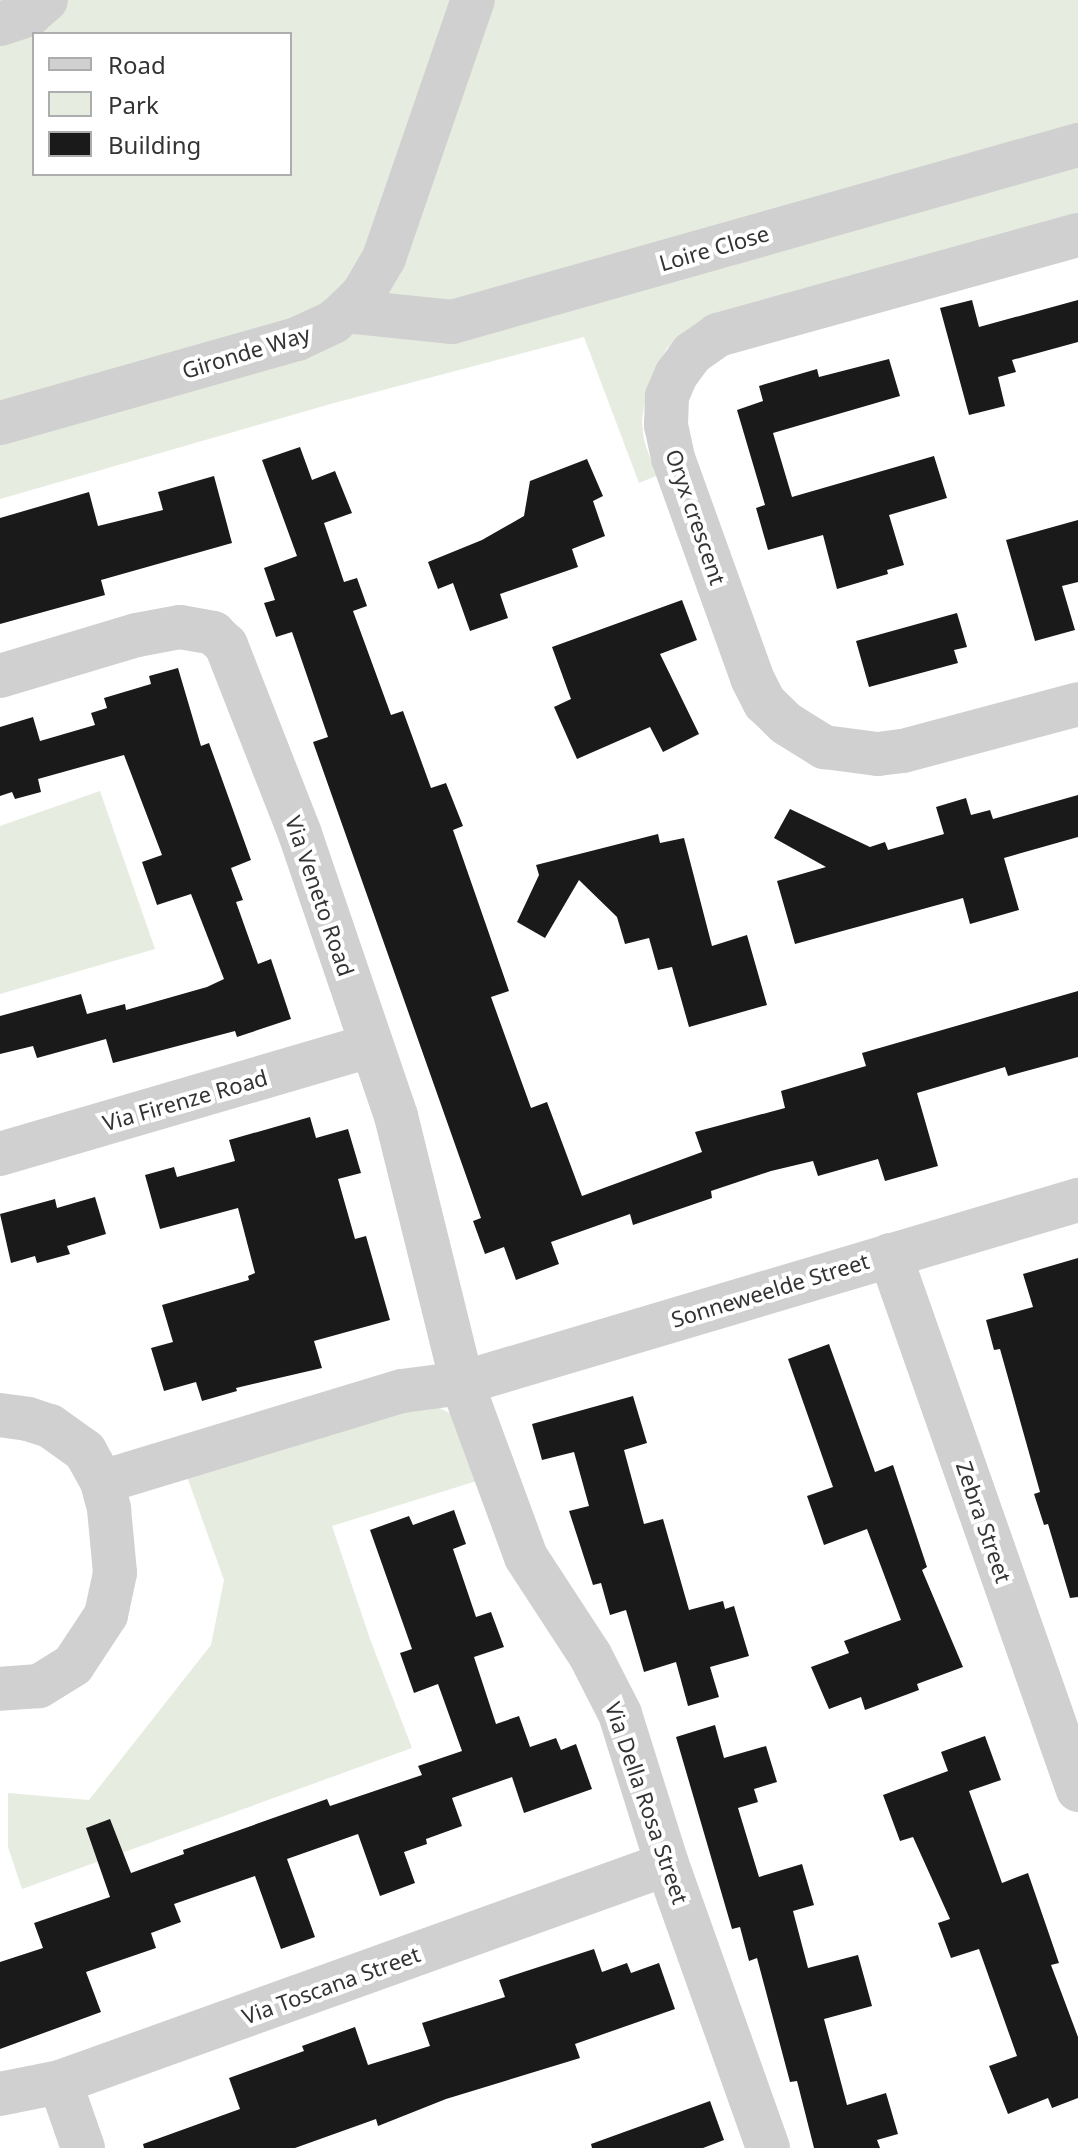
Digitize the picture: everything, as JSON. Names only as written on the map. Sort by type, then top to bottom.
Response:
[{"type":"street","points":[[0,24],[30,14],[46,0]]},
{"type":"street","name":"Gironde Way","points":[[0,423],[297,339],[333,322],[346,311],[369,286],[384,258],[473,0]]},
{"type":"street","name":"Loire Close","points":[[346,311],[452,322],[1078,145]]},
{"type":"street","name":"Oryx crescent","points":[[1078,235],[718,335],[692,353],[676,375],[667,396],[666,425],[673,458],[752,678],[765,703],[787,724],[824,747],[878,754],[903,751],[1078,704]]},
{"type":"street","name":"Via Veneto Road","points":[[0,676],[137,635],[180,627],[213,633],[226,645],[300,834],[410,1161],[443,1318],[462,1383]]},
{"type":"street","name":"Via Firenze Road","points":[[0,1154],[370,1046]]},
{"type":"street","name":"Sonneweelde Street","points":[[102,1482],[402,1391],[462,1383],[1078,1200]]},
{"type":"street","name":"Zebra Street","points":[[890,1255],[1078,1790]]},
{"type":"street","name":"Via Della Rosa Street","points":[[462,1383],[526,1557],[590,1655],[620,1714],[667,1864],[768,2148]]},
{"type":"street","points":[[0,1415],[28,1419],[70,1437],[85,1451],[102,1482],[114,1544],[115,1573],[106,1615],[73,1665],[55,1679],[21,1689],[0,1689]]},
{"type":"street","name":"Via Toscana Street","points":[[0,2094],[60,2082],[667,1864]]},
{"type":"street","points":[[60,2082],[83,2148]]},
{"type":"green space","points":[[0,0],[1078,0],[1078,214],[683,334],[667,348],[647,387],[642,420],[644,440],[656,476],[639,483],[584,337],[334,403],[0,499]]},
{"type":"green space","points":[[100,791],[155,949],[0,994],[0,826]]},
{"type":"green space","points":[[434,1405],[455,1416],[483,1479],[332,1526],[370,1639],[412,1748],[22,1889],[8,1847],[8,1793],[89,1800],[211,1645],[224,1580],[185,1471]]},
{"type":"building","points":[[972,300],[979,327],[1078,300],[1078,342],[1012,360],[1016,372],[998,377],[1005,406],[969,415],[940,308]]},
{"type":"building","points":[[889,359],[900,396],[773,433],[792,497],[934,456],[947,498],[889,515],[904,565],[887,570],[888,574],[837,589],[823,535],[768,550],[756,508],[765,505],[737,410],[763,401],[759,386],[817,369],[819,377]]},
{"type":"building","points":[[300,447],[312,480],[335,471],[352,513],[324,523],[344,582],[357,578],[367,606],[353,611],[391,715],[403,711],[431,788],[446,783],[463,826],[453,830],[509,991],[491,997],[531,1108],[547,1102],[582,1196],[702,1152],[695,1132],[785,1108],[781,1091],[866,1066],[862,1053],[1078,991],[1078,1057],[1008,1076],[1005,1067],[917,1093],[938,1166],[885,1181],[878,1159],[818,1176],[813,1161],[771,1171],[711,1191],[712,1198],[633,1225],[630,1214],[551,1242],[559,1264],[516,1280],[504,1247],[485,1254],[473,1221],[481,1218],[313,742],[328,737],[292,632],[276,637],[264,603],[275,600],[264,568],[297,556],[262,460]]},
{"type":"building","points":[[587,459],[603,496],[593,501],[605,536],[572,549],[578,567],[500,594],[508,618],[470,631],[453,583],[438,589],[428,562],[482,540],[524,516],[530,481]]},
{"type":"building","points":[[214,476],[232,543],[101,580],[105,595],[0,624],[0,518],[89,492],[98,526],[163,510],[158,492]]},
{"type":"building","points":[[1078,520],[1078,582],[1062,586],[1075,630],[1035,641],[1006,540]]},
{"type":"building","points":[[682,600],[697,640],[660,654],[699,734],[663,752],[650,727],[577,759],[554,707],[571,699],[552,647]]},
{"type":"building","points":[[957,613],[967,647],[954,650],[958,663],[869,687],[856,641]]},
{"type":"building","points":[[178,668],[201,746],[209,743],[251,860],[231,868],[243,900],[236,902],[258,964],[271,959],[291,1019],[237,1037],[235,1031],[113,1063],[106,1039],[37,1058],[33,1046],[0,1054],[0,1016],[81,994],[87,1014],[125,1004],[126,1010],[207,987],[224,979],[191,894],[157,905],[142,862],[162,855],[124,755],[38,779],[41,792],[15,799],[12,792],[0,796],[0,727],[33,717],[40,741],[95,725],[91,713],[107,708],[104,698],[151,684],[149,676]]},
{"type":"building","points":[[1078,795],[1078,837],[1004,858],[1019,910],[970,924],[963,898],[795,944],[777,881],[826,867],[774,838],[790,809],[870,847],[885,842],[888,850],[944,834],[936,807],[966,798],[971,815],[990,810],[993,819]]},
{"type":"building","points":[[658,834],[660,843],[684,838],[712,946],[747,935],[767,1005],[689,1027],[672,967],[658,970],[649,938],[625,944],[617,917],[579,880],[545,938],[517,922],[539,875],[536,865]]},
{"type":"building","points":[[310,1117],[316,1138],[348,1129],[361,1173],[338,1179],[355,1239],[366,1236],[390,1320],[314,1341],[322,1368],[236,1388],[237,1391],[202,1401],[196,1382],[164,1391],[151,1348],[173,1342],[162,1305],[249,1280],[248,1276],[255,1273],[238,1208],[160,1229],[145,1175],[174,1167],[177,1177],[235,1161],[229,1140]]},
{"type":"building","points":[[95,1197],[106,1234],[67,1246],[70,1254],[37,1263],[35,1256],[11,1263],[0,1214],[55,1199],[57,1208]]},
{"type":"building","points":[[1078,1258],[1078,1597],[1070,1598],[1048,1524],[1044,1525],[1034,1494],[1040,1492],[1000,1349],[994,1350],[986,1320],[1033,1307],[1023,1274]]},
{"type":"building","points":[[829,1344],[875,1472],[893,1465],[927,1567],[922,1570],[963,1667],[917,1684],[919,1690],[865,1710],[861,1697],[829,1709],[811,1667],[849,1653],[844,1641],[901,1620],[867,1529],[824,1545],[807,1496],[833,1487],[788,1359]]},
{"type":"building","points":[[633,1396],[647,1443],[624,1450],[644,1524],[663,1519],[689,1610],[723,1601],[725,1609],[734,1606],[749,1656],[710,1667],[719,1697],[688,1706],[676,1662],[644,1672],[626,1610],[610,1615],[601,1583],[593,1585],[569,1511],[589,1506],[574,1452],[542,1460],[532,1424]]},
{"type":"building","points":[[454,1510],[466,1544],[453,1549],[476,1617],[491,1612],[504,1647],[474,1657],[496,1724],[519,1716],[530,1747],[556,1738],[561,1750],[576,1744],[592,1789],[524,1813],[512,1777],[452,1798],[462,1826],[426,1839],[427,1844],[404,1852],[415,1883],[380,1896],[358,1834],[287,1859],[315,1937],[281,1949],[255,1876],[174,1904],[181,1922],[151,1933],[156,1948],[86,1972],[101,2012],[0,2049],[0,1962],[43,1948],[34,1923],[110,1897],[86,1828],[110,1819],[131,1873],[184,1854],[183,1850],[327,1799],[330,1806],[422,1775],[418,1766],[462,1751],[438,1684],[414,1693],[400,1653],[412,1649],[370,1530],[409,1516],[413,1525]]},
{"type":"building","points":[[715,1725],[724,1758],[766,1746],[777,1782],[754,1789],[758,1802],[738,1808],[759,1877],[802,1864],[814,1905],[793,1911],[808,1968],[858,1955],[872,2006],[824,2019],[847,2105],[886,2093],[898,2134],[877,2140],[880,2148],[814,2148],[797,2081],[790,2082],[757,1958],[749,1961],[740,1927],[732,1929],[676,1737]]},
{"type":"building","points":[[985,1736],[1001,1780],[969,1791],[1002,1883],[1028,1873],[1059,1963],[1051,1965],[1078,2037],[1078,2098],[1052,2108],[1048,2098],[1008,2114],[989,2066],[1017,2056],[979,1949],[951,1958],[938,1923],[950,1919],[913,1837],[900,1841],[883,1795],[948,1771],[941,1752]]},
{"type":"building","points":[[594,1949],[602,1972],[627,1963],[631,1973],[659,1963],[675,2009],[575,2044],[580,2058],[446,2099],[378,2126],[376,2119],[295,2148],[144,2148],[143,2144],[240,2109],[229,2078],[304,2051],[302,2046],[355,2027],[368,2065],[430,2046],[422,2023],[505,1997],[499,1980]]},
{"type":"building","points":[[710,2101],[724,2140],[703,2148],[592,2148],[591,2144]]}]
